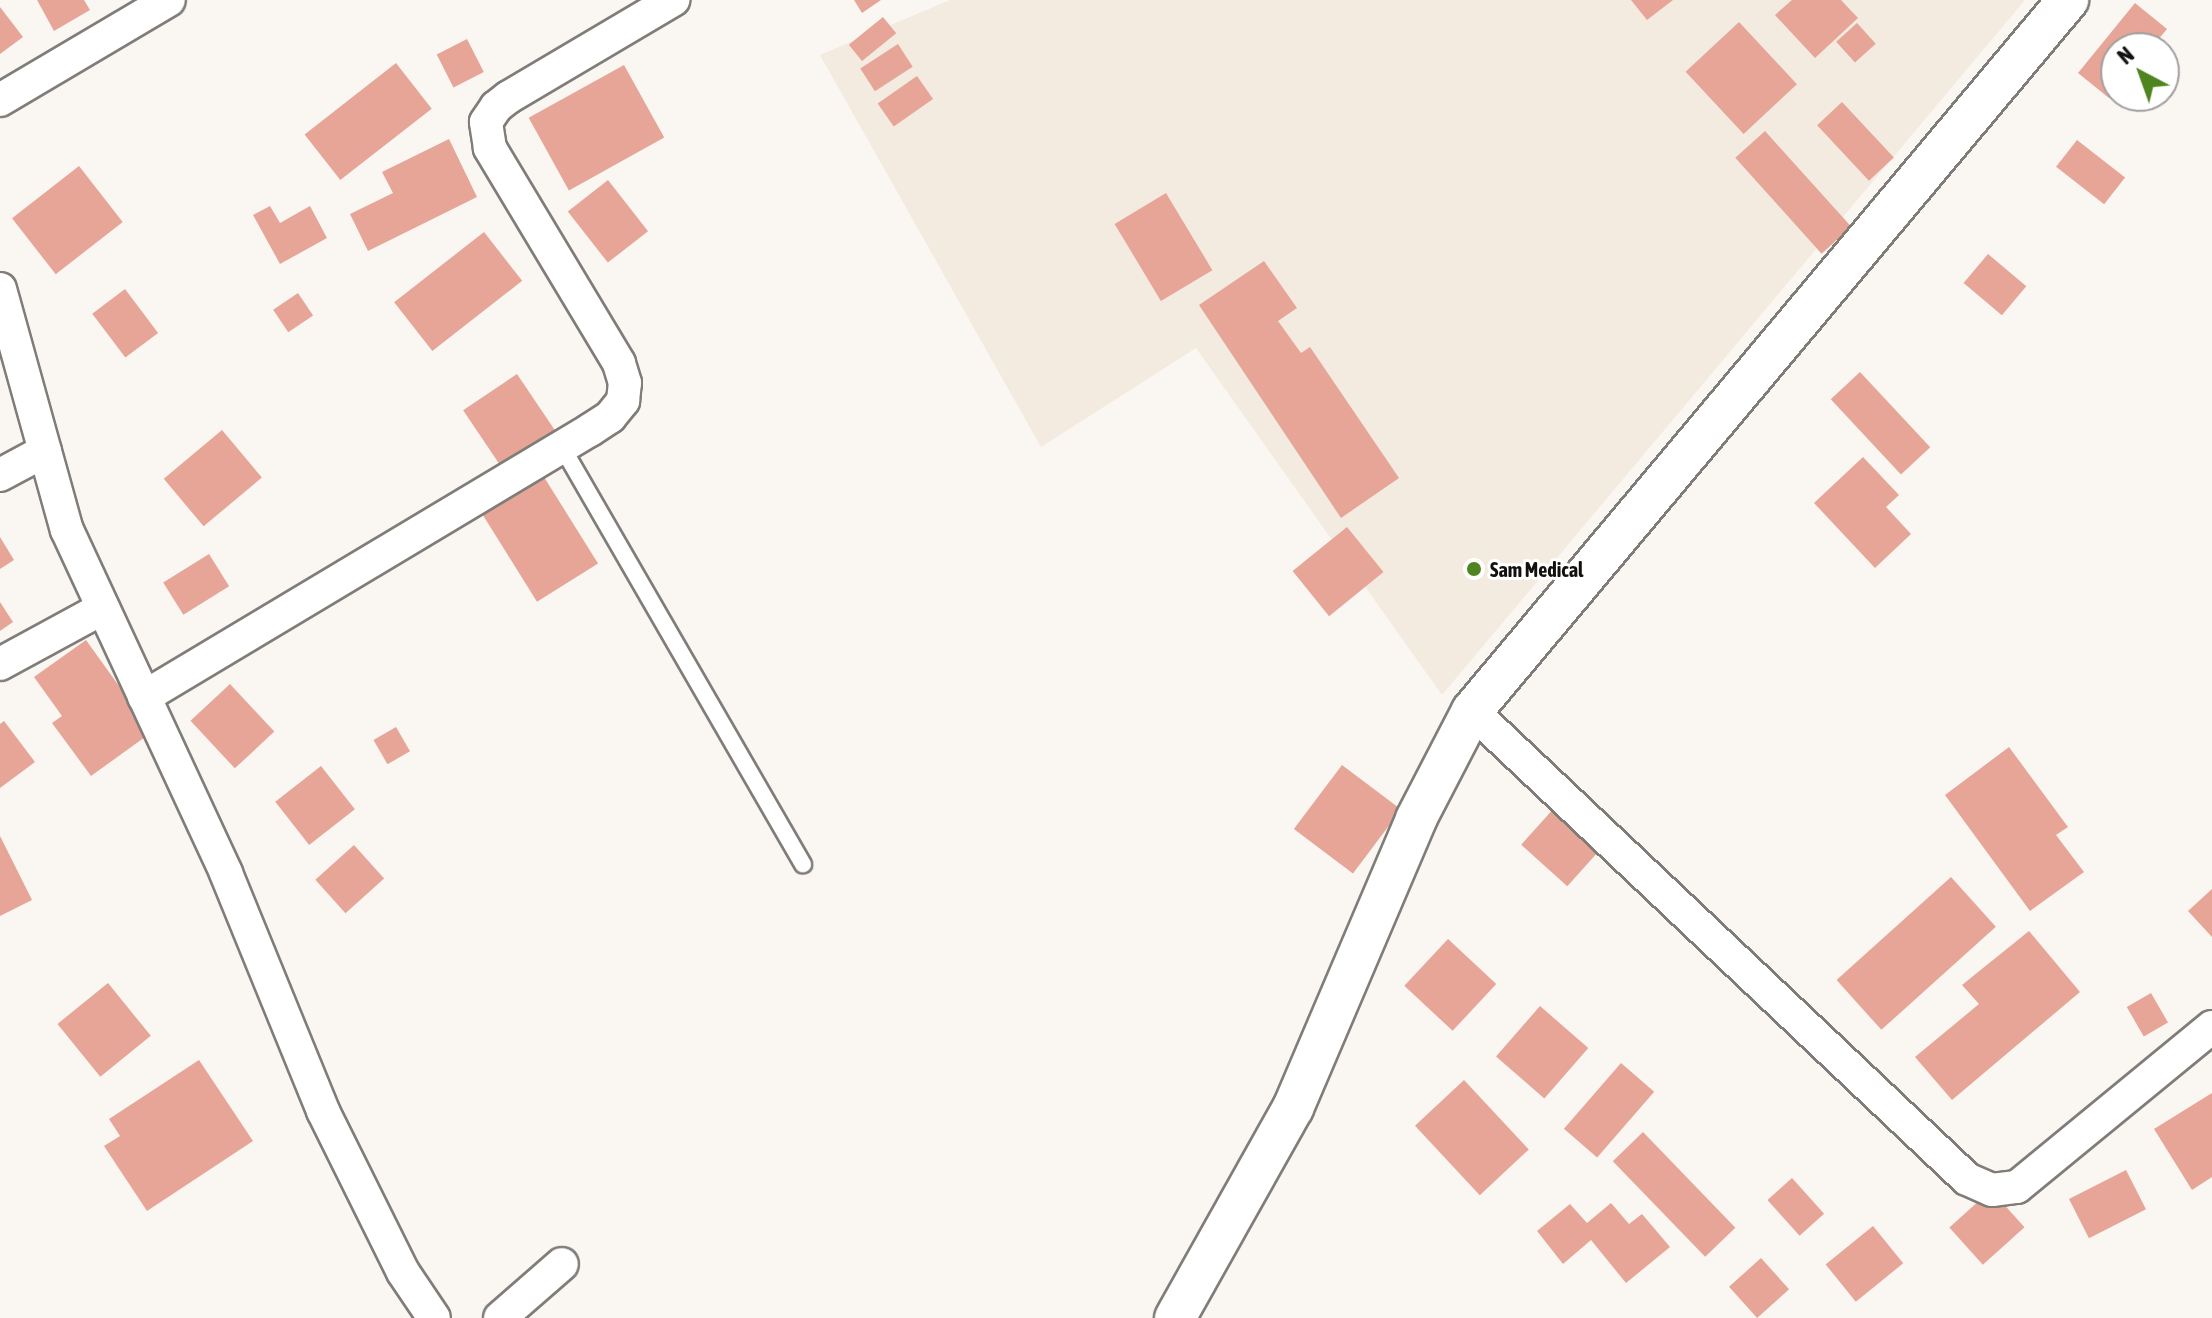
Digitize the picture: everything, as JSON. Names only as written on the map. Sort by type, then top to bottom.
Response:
[{"type":"street","points":[[0,100],[169,0]]},
{"type":"street","points":[[144,697],[562,447],[610,417],[623,401],[625,383],[619,363],[490,148],[486,122],[496,107],[509,97],[673,0]]},
{"type":"street","points":[[1175,1318],[1293,1108],[1416,819],[1472,711],[2068,0]]},
{"type":"street","points":[[0,289],[67,530],[226,873],[323,1111],[403,1272],[434,1318]]},
{"type":"street","points":[[0,475],[45,451]]},
{"type":"street","points":[[0,664],[103,608]]},
{"type":"street","points":[[1472,711],[1967,1179],[1992,1190],[2017,1187],[2212,1027]]},
{"type":"street","points":[[500,1318],[562,1264]]},
{"type":"lane","points":[[562,447],[803,865]]},
{"type":"shaded area","points":[[950,0],[2025,0],[1442,695],[1196,348],[1041,447],[820,55]]},
{"type":"building","points":[[37,0],[84,0],[90,10],[54,31]]},
{"type":"building","points":[[854,0],[881,0],[862,13]]},
{"type":"building","points":[[1631,0],[1673,0],[1647,20]]},
{"type":"building","points":[[1792,0],[1841,0],[1858,18],[1815,58],[1775,15]]},
{"type":"building","points":[[2135,3],[2167,29],[2164,32],[2111,32]]},
{"type":"building","points":[[0,7],[23,37],[0,54]]},
{"type":"building","points":[[883,17],[896,33],[862,61],[849,45]]},
{"type":"building","points":[[1739,22],[1797,84],[1744,134],[1686,72]]},
{"type":"building","points":[[1857,23],[1876,44],[1855,63],[1836,42]]},
{"type":"building","points":[[467,39],[484,72],[454,87],[437,54]]},
{"type":"building","points":[[898,44],[913,67],[875,91],[860,69]]},
{"type":"building","points":[[2100,46],[2100,91],[2078,73]]},
{"type":"building","points":[[396,63],[432,109],[340,180],[305,134]]},
{"type":"building","points":[[624,65],[664,138],[569,190],[529,118]]},
{"type":"building","points":[[917,76],[933,99],[894,126],[878,104]]},
{"type":"building","points":[[1842,102],[1894,158],[1869,181],[1817,125]]},
{"type":"building","points":[[1765,131],[1851,227],[1822,254],[1735,158]]},
{"type":"building","points":[[449,139],[477,197],[368,251],[350,214],[393,193],[382,172]]},
{"type":"building","points":[[2077,140],[2125,178],[2104,204],[2056,167]]},
{"type":"building","points":[[79,166],[123,222],[56,274],[12,218]]},
{"type":"building","points":[[608,180],[648,231],[608,263],[568,211]]},
{"type":"building","points":[[1166,193],[1212,270],[1161,301],[1115,224]]},
{"type":"building","points":[[270,206],[280,223],[310,206],[327,238],[280,264],[253,215]]},
{"type":"building","points":[[484,232],[522,281],[432,351],[394,302]]},
{"type":"building","points":[[1988,254],[2026,286],[2002,315],[1964,283]]},
{"type":"building","points":[[1264,261],[1297,308],[1278,321],[1301,353],[1310,347],[1399,478],[1341,518],[1199,305]]},
{"type":"building","points":[[125,289],[158,333],[125,358],[92,314]]},
{"type":"building","points":[[298,293],[313,315],[288,332],[273,310]]},
{"type":"building","points":[[1860,372],[1930,447],[1901,475],[1831,399]]},
{"type":"building","points":[[517,374],[556,431],[502,468],[463,410]]},
{"type":"building","points":[[222,430],[262,477],[204,526],[164,479]]},
{"type":"building","points":[[1863,457],[1899,495],[1886,507],[1911,534],[1875,568],[1814,503]]},
{"type":"building","points":[[544,477],[598,564],[537,602],[483,515]]},
{"type":"building","points":[[1347,527],[1384,572],[1329,616],[1293,571]]},
{"type":"building","points":[[0,537],[14,560],[0,569]]},
{"type":"building","points":[[209,554],[229,586],[183,615],[163,583]]},
{"type":"building","points":[[0,602],[13,622],[0,631]]},
{"type":"building","points":[[86,640],[152,732],[91,776],[52,723],[62,716],[34,677]]},
{"type":"building","points":[[230,684],[274,732],[235,768],[191,721]]},
{"type":"building","points":[[4,721],[35,762],[0,788],[0,724]]},
{"type":"building","points":[[396,727],[410,751],[387,764],[373,740]]},
{"type":"building","points":[[2009,747],[2068,827],[2056,835],[2084,872],[2030,911],[1945,795]]},
{"type":"building","points":[[1342,765],[1401,810],[1353,873],[1294,829]]},
{"type":"building","points":[[321,766],[355,809],[309,845],[275,802]]},
{"type":"building","points":[[1556,806],[1602,847],[1567,886],[1521,845]]},
{"type":"building","points":[[0,836],[32,900],[0,916]]},
{"type":"building","points":[[354,845],[384,878],[345,913],[315,880]]},
{"type":"building","points":[[1951,877],[1996,927],[1881,1030],[1837,980]]},
{"type":"building","points":[[2212,889],[2212,937],[2188,911]]},
{"type":"building","points":[[2029,931],[2080,992],[1952,1100],[1915,1057],[1979,1004],[1962,985]]},
{"type":"building","points":[[1448,939],[1496,984],[1453,1031],[1404,986]]},
{"type":"building","points":[[108,983],[151,1036],[100,1077],[57,1024]]},
{"type":"building","points":[[2151,993],[2168,1022],[2144,1036],[2127,1007]]},
{"type":"building","points":[[1540,1006],[1588,1048],[1544,1099],[1496,1057]]},
{"type":"building","points":[[199,1060],[253,1141],[147,1211],[104,1146],[120,1136],[109,1119]]},
{"type":"building","points":[[1621,1063],[1654,1092],[1597,1158],[1564,1129]]},
{"type":"building","points":[[1464,1080],[1529,1149],[1480,1195],[1415,1126]]},
{"type":"building","points":[[2212,1093],[2212,1177],[2192,1190],[2154,1129]]},
{"type":"building","points":[[1643,1132],[1735,1228],[1705,1257],[1613,1161]]},
{"type":"building","points":[[2126,1170],[2146,1209],[2089,1238],[2069,1199]]},
{"type":"building","points":[[1792,1178],[1824,1214],[1800,1236],[1767,1200]]},
{"type":"building","points":[[1991,1190],[2024,1227],[1983,1265],[1949,1227]]},
{"type":"building","points":[[1611,1203],[1629,1224],[1642,1214],[1670,1247],[1626,1283],[1591,1240],[1563,1264],[1537,1231],[1570,1204],[1587,1223]]},
{"type":"building","points":[[1873,1226],[1903,1263],[1856,1302],[1826,1264]]},
{"type":"building","points":[[1761,1258],[1789,1289],[1757,1318],[1729,1287]]},
{"type":"place","name":"Sam Medical","points":[[1474,569]]}]
